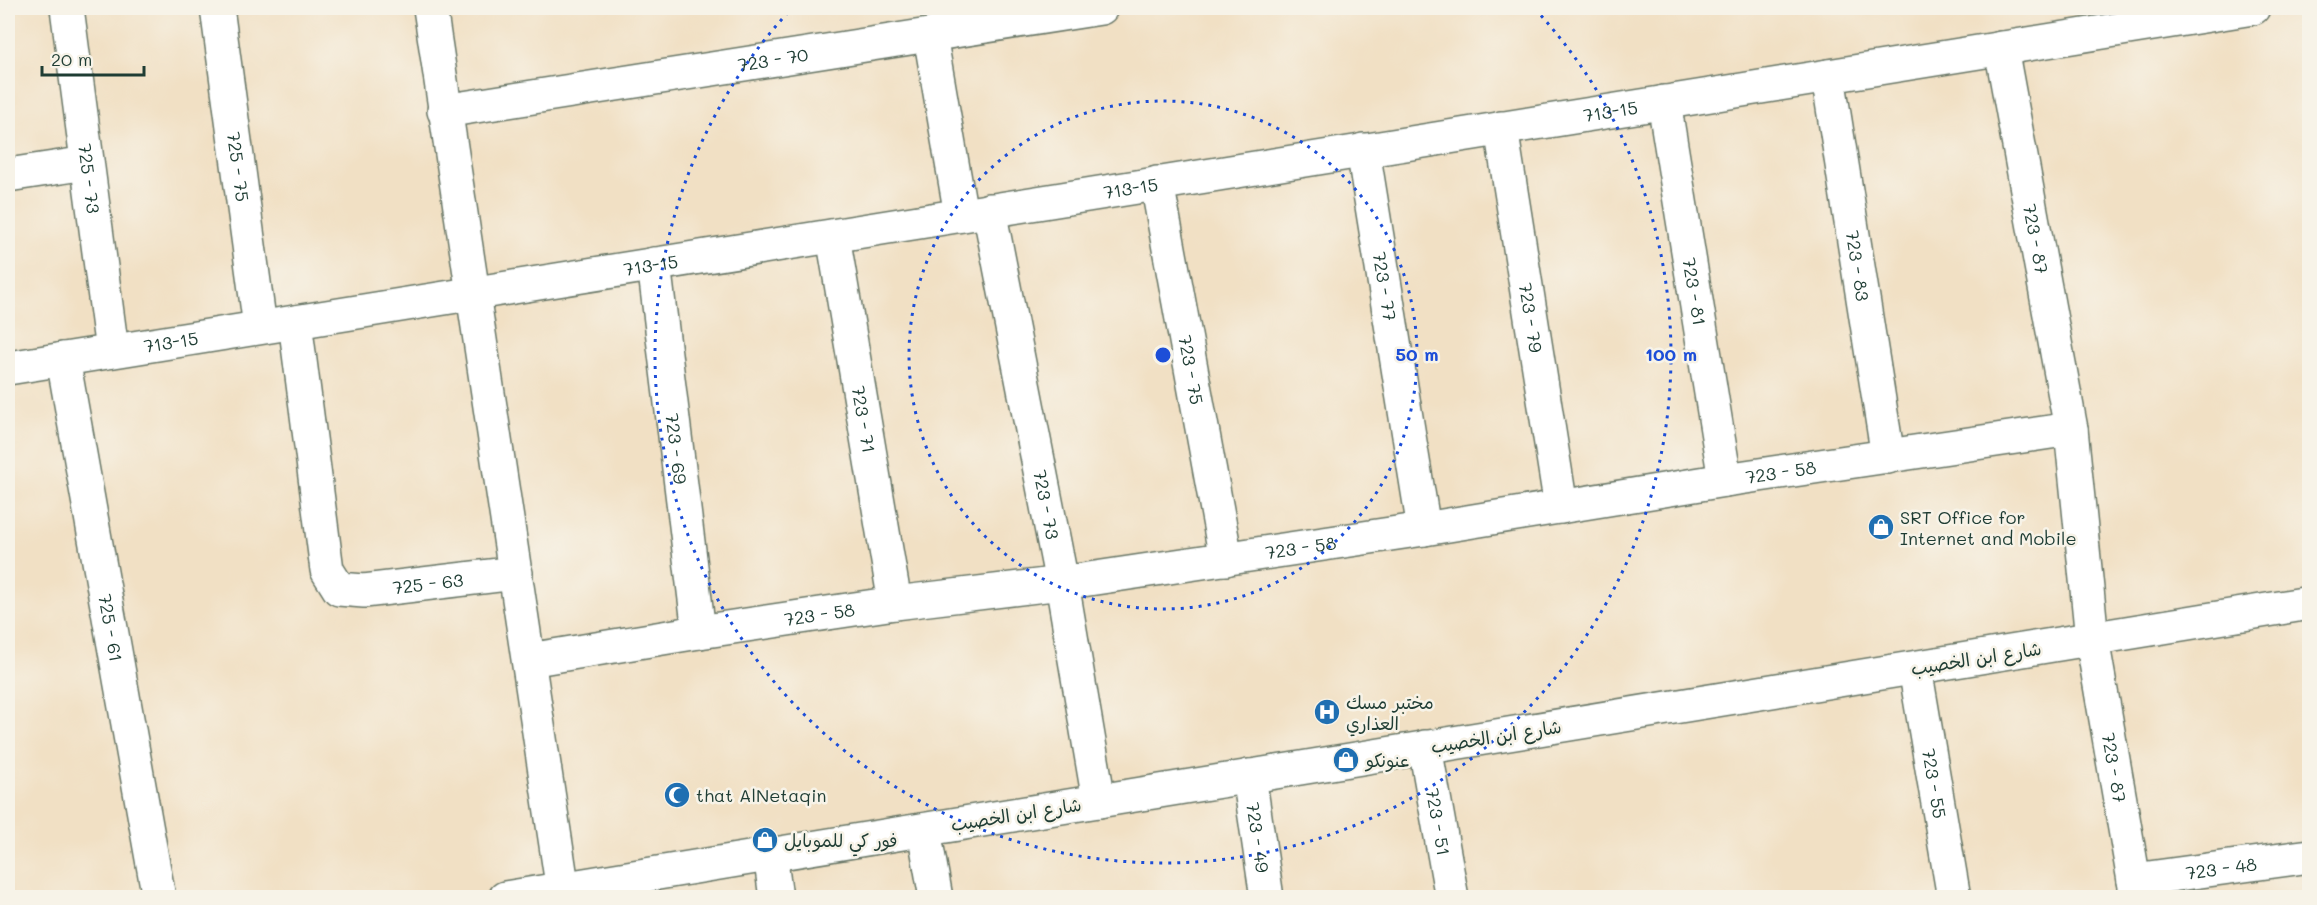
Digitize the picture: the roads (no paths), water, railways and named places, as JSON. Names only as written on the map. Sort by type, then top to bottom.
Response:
[{"type":"street","name":"725 - 73","points":[[67,8],[112,351]]},
{"type":"street","name":"725 - 75","points":[[217,8],[260,327]]},
{"type":"street","points":[[430,8],[564,893]]},
{"type":"street","name":"723 - 70","points":[[444,111],[946,24],[1101,8]]},
{"type":"street","name":"713-15","points":[[8,368],[2253,8]]},
{"type":"street","name":"723 - 73","points":[[946,24],[975,212],[1062,584],[1099,801]]},
{"type":"street","name":"723 - 87","points":[[2001,48],[2071,429],[2092,639],[2136,889]]},
{"type":"street","name":"723 - 83","points":[[1828,76],[1888,457]]},
{"type":"street","name":"723 - 81","points":[[1664,102],[1725,480]]},
{"type":"street","name":"723 - 79","points":[[1501,128],[1561,507]]},
{"type":"street","name":"723 - 77","points":[[1363,150],[1424,529]]},
{"type":"street","points":[[8,176],[87,164]]},
{"type":"street","name":"723 - 75","points":[[1157,183],[1226,559]]},
{"type":"street","name":"723 - 71","points":[[833,236],[895,603]]},
{"type":"street","name":"723 - 69","points":[[654,264],[699,632]]},
{"type":"street","name":"725 - 63","points":[[296,322],[327,570],[339,589],[364,591],[516,573]]},
{"type":"street","name":"725 - 61","points":[[63,359],[159,897]]},
{"type":"street","name":"723 - 58","points":[[529,660],[895,603],[1062,584],[1725,480],[2071,429]]},
{"type":"street","name":"شارع ابن الخصيب","points":[[505,897],[564,893],[770,854],[2310,603]]},
{"type":"street","name":"723 - 55","points":[[1915,668],[1954,897]]},
{"type":"street","name":"723 - 51","points":[[1425,747],[1452,897]]},
{"type":"street","name":"723 - 49","points":[[1250,776],[1267,897]]},
{"type":"street","points":[[924,830],[936,897]]},
{"type":"street","points":[[770,854],[776,897]]},
{"type":"street","name":"723 - 48","points":[[2136,889],[2310,856]]},
{"type":"place","name":"SRT Office for Internet and Mobile","points":[[1881,527]]},
{"type":"place","name":"مختبر مسك العذاري","points":[[1327,712]]},
{"type":"place","name":"عنونكو","points":[[1346,760]]},
{"type":"place","name":"that AlNetaqin","points":[[677,795]]},
{"type":"place","name":"فور كي للموبايل","points":[[765,840]]}]
